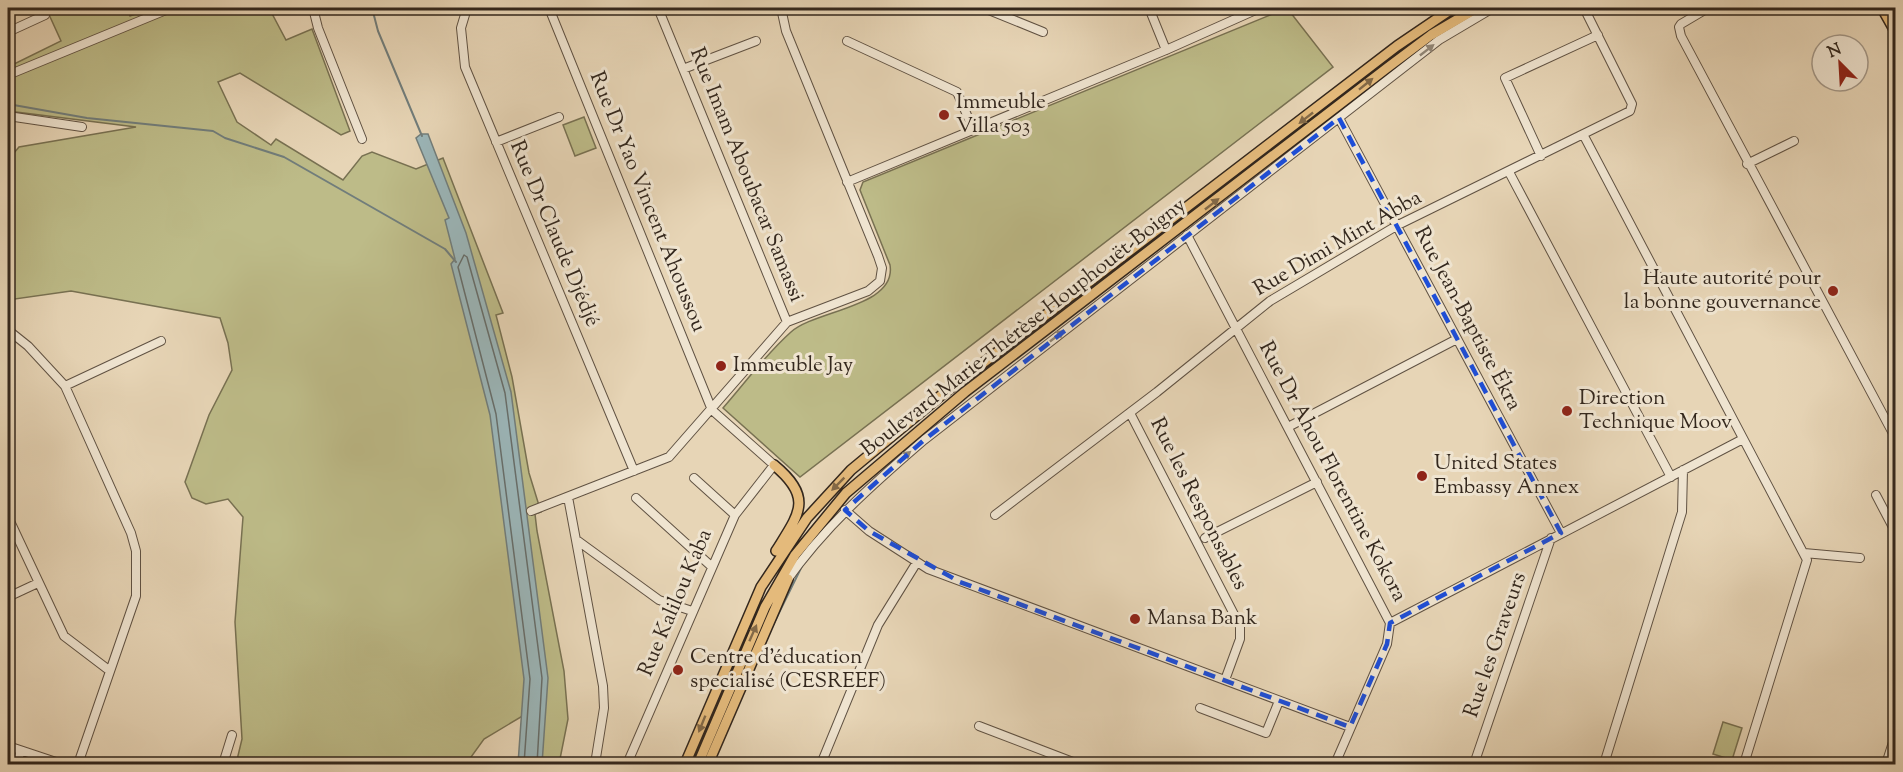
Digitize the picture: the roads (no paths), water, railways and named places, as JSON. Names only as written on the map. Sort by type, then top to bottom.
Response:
[{"type":"main road","name":"Boulevard Marie-Thérèse Houphouët-Boigny","points":[[685,765],[761,587],[787,545],[824,498],[851,470],[912,419],[1397,46],[1454,8]]},
{"type":"main road","name":"Boulevard Marie-Thérèse Houphouët-Boigny","points":[[698,765],[765,606],[816,526],[846,493],[884,458],[965,392],[1431,35],[1477,8]]},
{"type":"main road","points":[[1882,8],[1896,33]]},
{"type":"main road","points":[[761,587],[766,569],[796,518],[800,506],[793,483],[774,465]]},
{"type":"main road","points":[[708,765],[788,579]]},
{"type":"street","points":[[8,75],[171,8]]},
{"type":"street","points":[[313,8],[318,28],[362,139]]},
{"type":"street","name":"Rue Dr Claude Djédjé","points":[[466,8],[461,28],[465,67],[634,471]]},
{"type":"street","name":"Rue Dr Yao Vincent Ahoussou","points":[[549,8],[712,410]]},
{"type":"street","name":"Rue Imam Aboubacar Samassi","points":[[658,8],[787,322]]},
{"type":"street","points":[[531,511],[669,457],[787,322],[868,291],[882,278],[878,256],[786,31],[781,8]]},
{"type":"street","points":[[984,8],[1043,33]]},
{"type":"street","points":[[1149,8],[1166,50]]},
{"type":"street","points":[[847,182],[1166,50],[1260,8]]},
{"type":"street","points":[[765,606],[821,535],[845,510],[924,440],[1187,235],[1340,120],[1439,40],[1493,8]]},
{"type":"street","name":"Rue Dimi Mint Abba","points":[[995,515],[1130,413],[1270,301],[1398,225],[1584,136],[1632,108],[1584,8]]},
{"type":"street","points":[[1708,8],[1685,20],[1678,27],[1679,31],[1747,164],[1896,439]]},
{"type":"street","points":[[8,32],[45,15]]},
{"type":"street","points":[[1541,156],[1505,78],[1598,35]]},
{"type":"street","points":[[683,69],[756,41]]},
{"type":"street","points":[[847,41],[957,92],[973,129]]},
{"type":"street","points":[[8,116],[82,127]]},
{"type":"street","points":[[496,142],[559,117]]},
{"type":"street","name":"Rue Jean-Baptiste Ékra","points":[[1340,120],[1561,533]]},
{"type":"street","points":[[1584,136],[1807,560],[1744,765]]},
{"type":"street","points":[[1747,164],[1794,141]]},
{"type":"street","points":[[1509,172],[1671,477]]},
{"type":"street","name":"Rue Dr Ahou Florentine Kokora","points":[[1187,235],[1390,623],[1387,644],[1335,765]]},
{"type":"street","points":[[8,330],[28,346],[64,386],[128,527],[136,551],[136,596],[78,765]]},
{"type":"street","points":[[1288,427],[1457,339]]},
{"type":"street","points":[[64,386],[161,341]]},
{"type":"street","points":[[712,410],[774,465]]},
{"type":"street","name":"Rue les Responsables","points":[[1130,413],[1240,626],[1240,639],[1225,680]]},
{"type":"street","points":[[1390,623],[1743,439]]},
{"type":"street","name":"Rue Kalilou Kaba","points":[[627,765],[711,566],[735,515],[774,465]]},
{"type":"street","points":[[1604,765],[1682,512],[1683,470]]},
{"type":"street","points":[[694,478],[735,515]]},
{"type":"street","points":[[1205,538],[1317,482]]},
{"type":"street","points":[[1876,495],[1895,527]]},
{"type":"street","points":[[568,497],[578,541],[603,686],[604,708],[596,765]]},
{"type":"street","points":[[636,498],[711,566]]},
{"type":"street","points":[[845,510],[869,531],[917,562],[960,582],[1350,727]]},
{"type":"street","points":[[8,517],[66,638],[110,671]]},
{"type":"street","name":"Rue les Graveurs","points":[[1474,765],[1551,538]]},
{"type":"street","points":[[578,541],[659,600],[692,611]]},
{"type":"street","points":[[1804,553],[1860,558]]},
{"type":"street","points":[[821,765],[878,625],[917,562]]},
{"type":"street","points":[[8,597],[38,583]]},
{"type":"street","points":[[1200,708],[1266,734],[1280,700]]},
{"type":"street","points":[[979,726],[1078,765]]},
{"type":"street","points":[[1886,765],[1896,733]]},
{"type":"street","points":[[223,765],[232,735]]},
{"type":"street","points":[[8,746],[62,765]]},
{"type":"street","points":[[16,765],[21,751]]},
{"type":"water","points":[[421,134],[428,134],[466,233],[511,392],[548,678],[542,764],[518,764],[524,679],[490,415],[451,264],[455,259],[445,220],[449,218],[416,138]]},
{"type":"waterway","points":[[372,8],[378,31],[422,136]]},
{"type":"waterway","points":[[8,104],[87,118],[213,131],[225,138],[284,157],[445,249],[456,262]]},
{"type":"waterway","points":[[771,629],[803,564]]},
{"type":"place","name":"Immeuble Villa 503","points":[[944,115]]},
{"type":"place","name":"Haute autorité pour la bonne gouvernance","points":[[1833,291]]},
{"type":"place","name":"Immeuble Jay","points":[[721,366]]},
{"type":"place","name":"Direction Technique Moov","points":[[1567,411]]},
{"type":"place","name":"United States Embassy Annex","points":[[1422,476]]},
{"type":"place","name":"Mansa Bank","points":[[1135,619]]},
{"type":"place","name":"Centre d'éducation specialisé (CESREEF)","points":[[678,670]]}]
